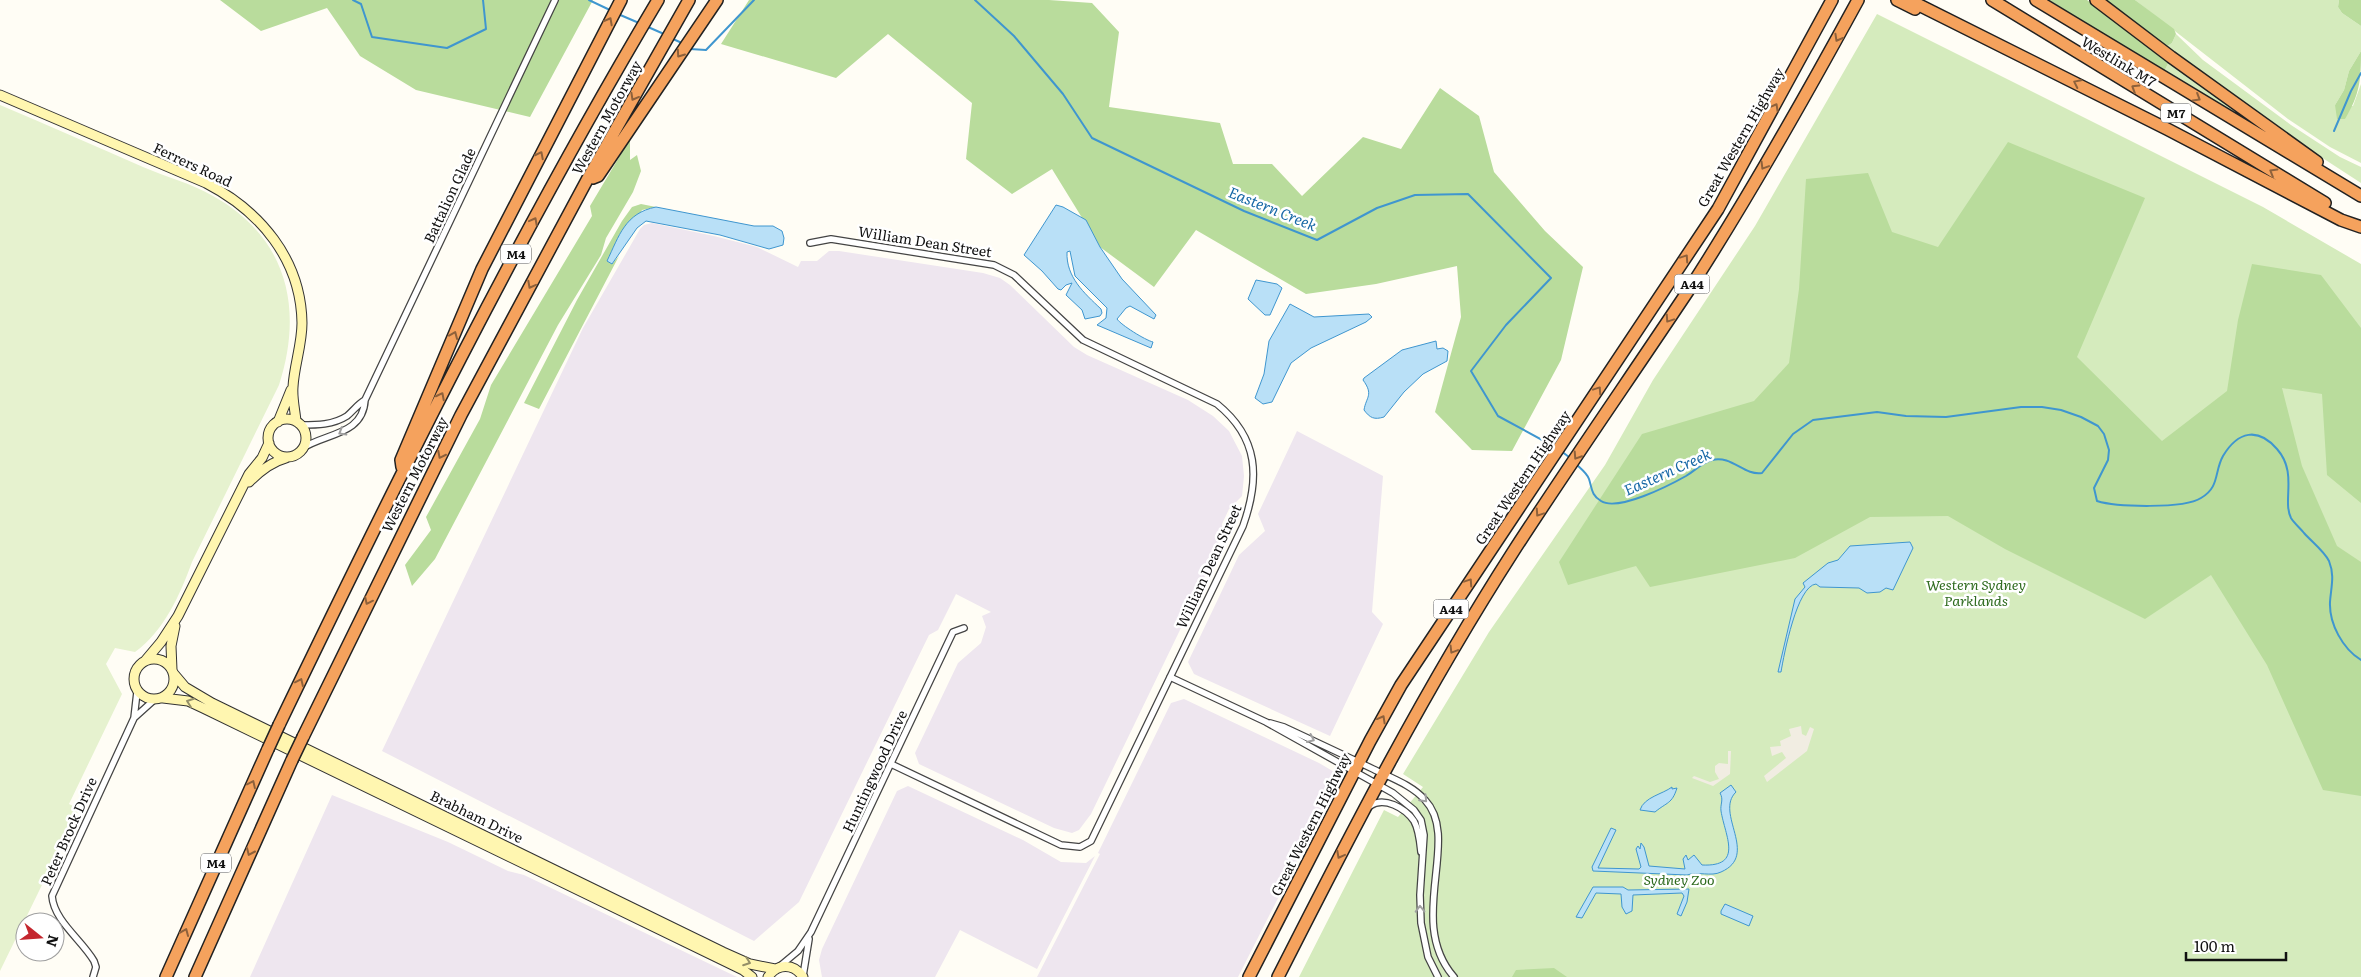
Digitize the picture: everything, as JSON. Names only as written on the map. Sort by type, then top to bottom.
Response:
[{"type":"highway","points":[[404,471],[401,460],[482,268],[620,0]]},
{"type":"highway","name":"Western Motorway","points":[[195,977],[292,760],[461,414],[657,54],[689,0]]},
{"type":"highway","points":[[588,180],[598,176],[717,0]]},
{"type":"highway","name":"Great Western Highway","points":[[1249,977],[1356,767],[1401,685],[1718,208],[1832,0]]},
{"type":"highway","name":"A44","points":[[1278,977],[1382,774],[1454,649],[1513,552],[1736,214],[1858,0]]},
{"type":"highway","points":[[1897,0],[1940,21],[1995,43]]},
{"type":"highway","points":[[1909,0],[2167,129],[2341,220],[2361,225]]},
{"type":"highway","name":"Westlink M7","points":[[1992,0],[2361,225]]},
{"type":"highway","name":"Westlink M7","points":[[2036,0],[2359,195]]},
{"type":"highway","name":"Western Motorway","points":[[166,977],[268,749],[404,471],[473,334],[657,2]]},
{"type":"highway","name":"M7","points":[[2100,3],[2170,57],[2321,164],[2359,195]]},
{"type":"main road","name":"Ferrers Road","points":[[0,95],[206,183],[223,192],[255,216],[280,246],[289,264],[300,303],[301,341],[293,388],[278,422]]},
{"type":"main road","name":"Ferrers Road","points":[[293,388],[298,423]]},
{"type":"main road","points":[[178,616],[171,646],[173,686],[170,693],[159,699],[145,698],[137,692],[134,684],[134,675],[137,668],[161,642],[178,616],[241,491],[269,443],[270,431],[278,422],[284,420],[298,423],[306,436],[303,448],[294,456],[275,461],[260,472],[241,491]]},
{"type":"main road","points":[[269,443],[276,453],[287,457]]},
{"type":"main road","points":[[145,661],[161,660],[173,672]]},
{"type":"main road","name":"Brabham Drive","points":[[173,672],[186,687],[212,703],[723,952],[750,964],[777,968],[792,967],[803,976]]},
{"type":"main road","name":"Brabham Drive","points":[[159,699],[188,701],[203,708],[743,970],[752,977]]},
{"type":"main road","points":[[768,977],[777,968]]},
{"type":"street","name":"Battalion Glade","points":[[303,448],[313,442],[337,435],[352,426],[364,412],[365,400],[554,3]]},
{"type":"street","name":"William Dean Street","points":[[810,243],[831,239],[1004,268],[1014,275],[1083,340],[1209,399],[1231,417],[1244,435],[1251,453],[1254,488],[1243,526],[1091,841],[1080,847],[1068,847],[1055,843],[891,764]]},
{"type":"street","name":"Battalion Glade","points":[[298,423],[317,426],[335,422],[348,415],[365,400]]},
{"type":"street","name":"Huntingwood Drive","points":[[777,968],[798,951],[811,932],[953,632],[964,628]]},
{"type":"street","points":[[1170,677],[1356,767],[1382,774],[1420,795],[1432,809],[1437,821],[1438,848],[1432,890],[1432,917],[1440,954],[1454,977]]},
{"type":"street","name":"Peter Brock Drive","points":[[93,977],[96,967],[94,961],[61,918],[52,903],[52,896],[134,718],[137,692]]},
{"type":"street","name":"Peter Brock Drive","points":[[134,718],[159,699]]},
{"type":"street","points":[[1266,722],[1284,727],[1356,767],[1377,785],[1407,803],[1421,820],[1424,835],[1420,911],[1422,932],[1428,957],[1438,977]]},
{"type":"street","points":[[1363,812],[1374,803],[1381,802],[1397,806],[1407,814],[1414,822],[1420,837],[1422,874]]},
{"type":"street","name":"Huntingwood Drive","points":[[803,976],[805,954],[811,932]]},
{"type":"shaded area","points":[[652,223],[757,247],[798,267],[801,261],[817,261],[829,251],[839,251],[983,273],[1000,278],[1010,285],[1074,347],[1087,355],[1188,400],[1213,416],[1229,431],[1242,456],[1244,476],[1242,496],[1229,509],[1222,524],[1223,534],[1216,547],[1218,548],[1179,632],[1091,814],[1079,830],[1072,833],[1054,828],[919,764],[915,753],[958,663],[981,643],[986,627],[982,616],[991,612],[956,594],[938,630],[929,635],[799,902],[754,941],[382,751],[583,328],[640,229],[644,225]]},
{"type":"shaded area","points":[[1297,431],[1383,476],[1372,612],[1383,624],[1330,736],[1194,674],[1188,662],[1239,555],[1265,531],[1258,514]]},
{"type":"shaded area","points":[[1184,699],[1319,763],[1336,773],[1338,777],[1238,977],[1037,977],[1100,854],[1098,853],[1171,703]]},
{"type":"shaded area","points":[[1801,726],[1802,734],[1806,736],[1810,727],[1814,729],[1807,751],[1767,782],[1764,776],[1786,758],[1782,752],[1772,756],[1770,747],[1781,746],[1780,741],[1791,736],[1789,729]]},
{"type":"shaded area","points":[[1728,751],[1731,751],[1730,774],[1713,786],[1692,778],[1694,776],[1710,782],[1719,779],[1715,772],[1715,766],[1719,763],[1728,764]]},
{"type":"shaded area","points":[[908,786],[1023,840],[1061,862],[1086,863],[1095,856],[1037,969],[960,930],[935,977],[822,977],[819,960],[822,949],[897,791]]},
{"type":"shaded area","points":[[332,795],[448,842],[508,871],[524,875],[737,977],[250,977]]},
{"type":"green space","points":[[220,0],[593,0],[530,117],[416,90],[360,56],[327,8],[261,31]]},
{"type":"green space","points":[[749,0],[1049,0],[1092,3],[1119,32],[1109,107],[1220,123],[1233,164],[1272,164],[1302,196],[1363,137],[1401,149],[1440,88],[1479,116],[1494,172],[1545,231],[1583,267],[1561,360],[1512,451],[1472,450],[1435,412],[1461,317],[1457,266],[1376,284],[1306,294],[1196,230],[1154,287],[1100,247],[1052,169],[1012,194],[966,159],[972,103],[888,34],[836,78],[721,44]]},
{"type":"green space","points":[[2049,0],[2087,0],[2171,57],[2164,72]]},
{"type":"green space","points":[[2106,0],[2135,0],[2174,29],[2176,34],[2172,43],[2166,47]]},
{"type":"green space","points":[[2135,0],[2339,0],[2338,7],[2342,13],[2361,26],[2361,51],[2349,71],[2344,90],[2335,105],[2353,106],[2361,84],[2361,163],[2330,147],[2288,119]]},
{"type":"green space","points":[[2339,0],[2361,0],[2361,26],[2342,13],[2338,7]]},
{"type":"green space","name":"Western Sydney Parklands","points":[[1877,14],[2263,207],[2361,264],[2361,977],[1299,977],[1384,810],[1398,817],[1423,787],[1403,774],[1489,632],[1605,465],[1653,380],[1755,226]]},
{"type":"green space","points":[[2176,34],[2203,60],[2291,125],[2340,157],[2361,167],[2361,183],[2284,133],[2166,47],[2172,43]]},
{"type":"green space","points":[[2361,51],[2361,70],[2357,94],[2345,119],[2337,119],[2335,105],[2344,90],[2349,71]]},
{"type":"green space","points":[[2169,61],[2249,120],[2248,123],[2164,72]]},
{"type":"green space","points":[[0,105],[143,167],[196,187],[238,213],[258,232],[273,254],[283,277],[289,302],[290,329],[279,385],[192,562],[170,612],[154,634],[135,652],[115,648],[106,664],[122,694],[69,804],[79,809],[29,912],[15,912],[15,940],[0,971]]},
{"type":"green space","points":[[630,139],[630,160],[637,155],[641,171],[633,192],[606,238],[601,255],[558,325],[435,559],[412,586],[405,565],[431,530],[426,517],[480,419],[491,385],[592,216],[590,206]]},
{"type":"green space","points":[[2008,142],[2145,198],[2077,357],[2162,441],[2227,391],[2238,320],[2252,264],[2321,275],[2361,328],[2361,503],[2327,475],[2322,394],[2282,388],[2302,466],[2337,546],[2361,562],[2361,796],[2323,790],[2267,665],[2211,575],[2145,619],[2005,549],[1948,516],[1870,517],[1795,558],[1650,587],[1636,566],[1568,585],[1559,562],[1642,434],[1754,401],[1789,363],[1799,289],[1806,179],[1868,173],[1892,232],[1938,247]]},
{"type":"green space","points":[[641,204],[656,207],[642,210],[612,264],[619,256],[539,409],[524,403],[577,300],[622,221],[632,207]]},
{"type":"green space","points":[[1554,968],[1567,977],[1512,977],[1516,970]]},
{"type":"water","points":[[1056,205],[1086,220],[1100,247],[1122,279],[1156,315],[1154,319],[1130,306],[1117,319],[1123,325],[1153,342],[1151,348],[1097,325],[1106,318],[1107,308],[1075,276],[1070,251],[1067,252],[1067,261],[1073,277],[1083,291],[1101,309],[1102,313],[1100,316],[1085,319],[1082,310],[1066,295],[1072,283],[1066,285],[1061,290],[1058,289],[1024,255]]},
{"type":"water","points":[[656,207],[754,226],[773,226],[782,231],[783,245],[769,249],[720,235],[646,221],[637,228],[612,264],[607,261],[624,227],[630,220],[645,210]]},
{"type":"water","points":[[1256,280],[1277,284],[1282,288],[1270,315],[1265,315],[1248,299]]},
{"type":"water","points":[[1290,304],[1314,317],[1369,314],[1372,317],[1366,322],[1311,348],[1291,363],[1272,402],[1263,404],[1255,398],[1264,374],[1269,341]]},
{"type":"water","points":[[1436,341],[1437,349],[1443,348],[1448,351],[1447,361],[1423,374],[1404,392],[1384,417],[1372,418],[1368,415],[1364,410],[1369,393],[1363,380],[1364,378],[1402,350]]},
{"type":"water","points":[[1910,542],[1913,548],[1893,590],[1886,588],[1880,592],[1867,593],[1859,588],[1820,587],[1816,584],[1809,588],[1797,608],[1788,637],[1781,672],[1778,672],[1795,599],[1805,587],[1803,583],[1828,563],[1838,560],[1850,546]]},
{"type":"water","points":[[1731,785],[1736,792],[1731,801],[1730,811],[1737,845],[1737,855],[1732,865],[1721,872],[1687,875],[1593,871],[1592,867],[1611,828],[1616,830],[1598,868],[1639,869],[1641,867],[1636,849],[1638,846],[1640,849],[1641,843],[1644,847],[1649,866],[1685,869],[1683,859],[1686,855],[1688,860],[1694,855],[1702,865],[1723,861],[1728,855],[1729,848],[1721,811],[1722,798],[1720,793]]},
{"type":"water","points":[[1672,787],[1672,789],[1677,788],[1671,800],[1655,812],[1640,810],[1645,802]]},
{"type":"water","points":[[1593,887],[1623,887],[1628,890],[1689,889],[1687,902],[1681,916],[1677,914],[1684,896],[1682,893],[1633,895],[1632,911],[1626,914],[1622,907],[1621,894],[1596,893],[1582,918],[1576,917]]},
{"type":"water","points":[[1725,904],[1753,916],[1749,926],[1721,914]]},
{"type":"waterway","name":"Eastern Creek","points":[[353,0],[361,4],[372,37],[447,48],[486,29],[483,0]]},
{"type":"waterway","name":"Eastern Creek","points":[[589,0],[612,11]]},
{"type":"waterway","name":"Eastern Creek","points":[[690,49],[706,50],[754,0]]},
{"type":"waterway","name":"Eastern Creek","points":[[975,0],[1014,36],[1063,94],[1092,138],[1244,211],[1317,240],[1377,208],[1415,195],[1468,194],[1551,278],[1506,325],[1471,371],[1498,416],[1555,447]]},
{"type":"waterway","name":"Eastern Creek","points":[[618,14],[639,23]]},
{"type":"waterway","name":"Eastern Creek","points":[[648,27],[664,34]]},
{"type":"waterway","name":"Eastern Creek","points":[[673,39],[682,43]]},
{"type":"waterway","points":[[2334,131],[2361,73]]},
{"type":"waterway","name":"Eastern Creek","points":[[1576,464],[1588,477],[1592,491],[1598,499],[1609,503],[1619,503],[1657,491],[1712,460],[1726,460],[1749,472],[1762,473],[1793,434],[1813,420],[1877,412],[1906,416],[1946,417],[2021,407],[2042,407],[2061,410],[2081,417],[2098,426],[2104,434],[2109,450],[2108,460],[2094,488],[2097,501],[2119,505],[2150,506],[2192,502],[2207,494],[2214,484],[2220,462],[2229,448],[2242,437],[2256,435],[2270,442],[2283,458],[2287,467],[2288,503],[2291,518],[2329,561],[2332,577],[2330,602],[2332,619],[2343,643],[2361,660]]},
{"type":"waterway","name":"Eastern Creek","points":[[1561,451],[1569,457]]},
{"type":"park label","name":"Sydney Zoo","points":[[1679,879]]}]
